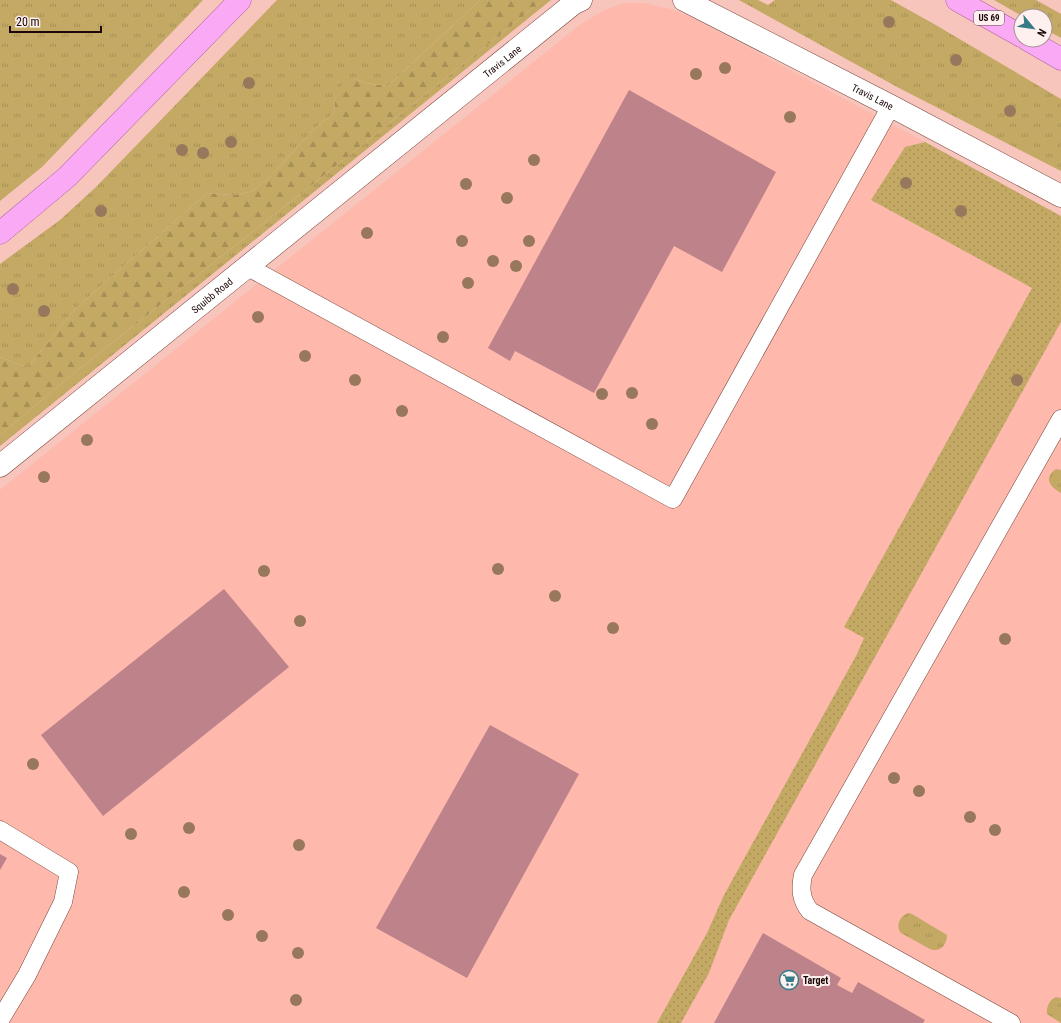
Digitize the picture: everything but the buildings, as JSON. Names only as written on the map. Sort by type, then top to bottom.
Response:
[{"type":"highway","points":[[0,233],[68,177],[240,0]]},
{"type":"highway","name":"US 69","points":[[957,0],[1013,32]]},
{"type":"highway","points":[[1042,48],[1061,59]]},
{"type":"street","name":"Travis Lane","points":[[425,125],[573,4],[581,0]]},
{"type":"street","name":"Travis Lane","points":[[684,0],[891,106],[1061,196]]},
{"type":"street","name":"Squibb Road","points":[[0,466],[425,125]]},
{"type":"lane","points":[[248,267],[673,499],[891,106]]},
{"type":"lane","points":[[1011,1023],[810,911],[802,896],[802,883],[803,875],[1061,419]]},
{"type":"lane","points":[[0,830],[69,872],[63,902],[27,975],[0,1020]]},
{"type":"shaded area","points":[[624,3],[643,3],[670,9],[691,17],[925,142],[905,147],[871,200],[1032,288],[844,627],[864,638],[857,654],[724,895],[707,933],[657,1023],[0,1023],[0,490],[581,24],[603,11]]},
{"type":"shaded area","points":[[1061,322],[1061,1023],[681,1023],[709,973],[729,920]]},
{"type":"green space","points":[[0,0],[203,0],[42,167],[0,201]]},
{"type":"green space","points":[[277,0],[480,0],[388,86],[370,84],[355,79],[335,101],[334,113],[315,128],[267,180],[250,192],[233,195],[207,193],[76,308],[28,367],[0,357],[0,264],[60,220],[96,187]]},
{"type":"green space","points":[[480,0],[543,0],[74,373],[0,435],[0,357],[28,367],[76,308],[207,193],[233,195],[250,192],[267,180],[315,128],[334,113],[335,101],[342,84],[355,79],[370,84],[388,86]]},
{"type":"green space","points":[[543,0],[551,0],[0,446],[0,435],[74,373]]},
{"type":"green space","points":[[739,0],[758,0],[768,5],[775,0],[891,0],[1061,99],[1061,171],[899,88]]},
{"type":"green space","points":[[994,0],[1036,0],[1050,8],[1013,8],[1013,11]]},
{"type":"green space","points":[[1053,10],[1061,14],[1061,38],[1053,34]]},
{"type":"green space","points":[[925,142],[1061,216],[1061,322],[729,920],[709,973],[681,1023],[657,1023],[707,933],[724,895],[857,654],[864,638],[844,627],[1032,288],[871,200],[905,147]]},
{"type":"green space","points":[[1056,469],[1061,470],[1061,493],[1051,485],[1049,479],[1052,472]]},
{"type":"green space","points":[[908,913],[947,935],[946,942],[940,949],[930,949],[901,933],[898,924],[903,916]]},
{"type":"green space","points":[[1056,997],[1061,998],[1061,1023],[1047,1014],[1049,1004]]},
{"type":"place","name":"Target","points":[[789,980]]}]
